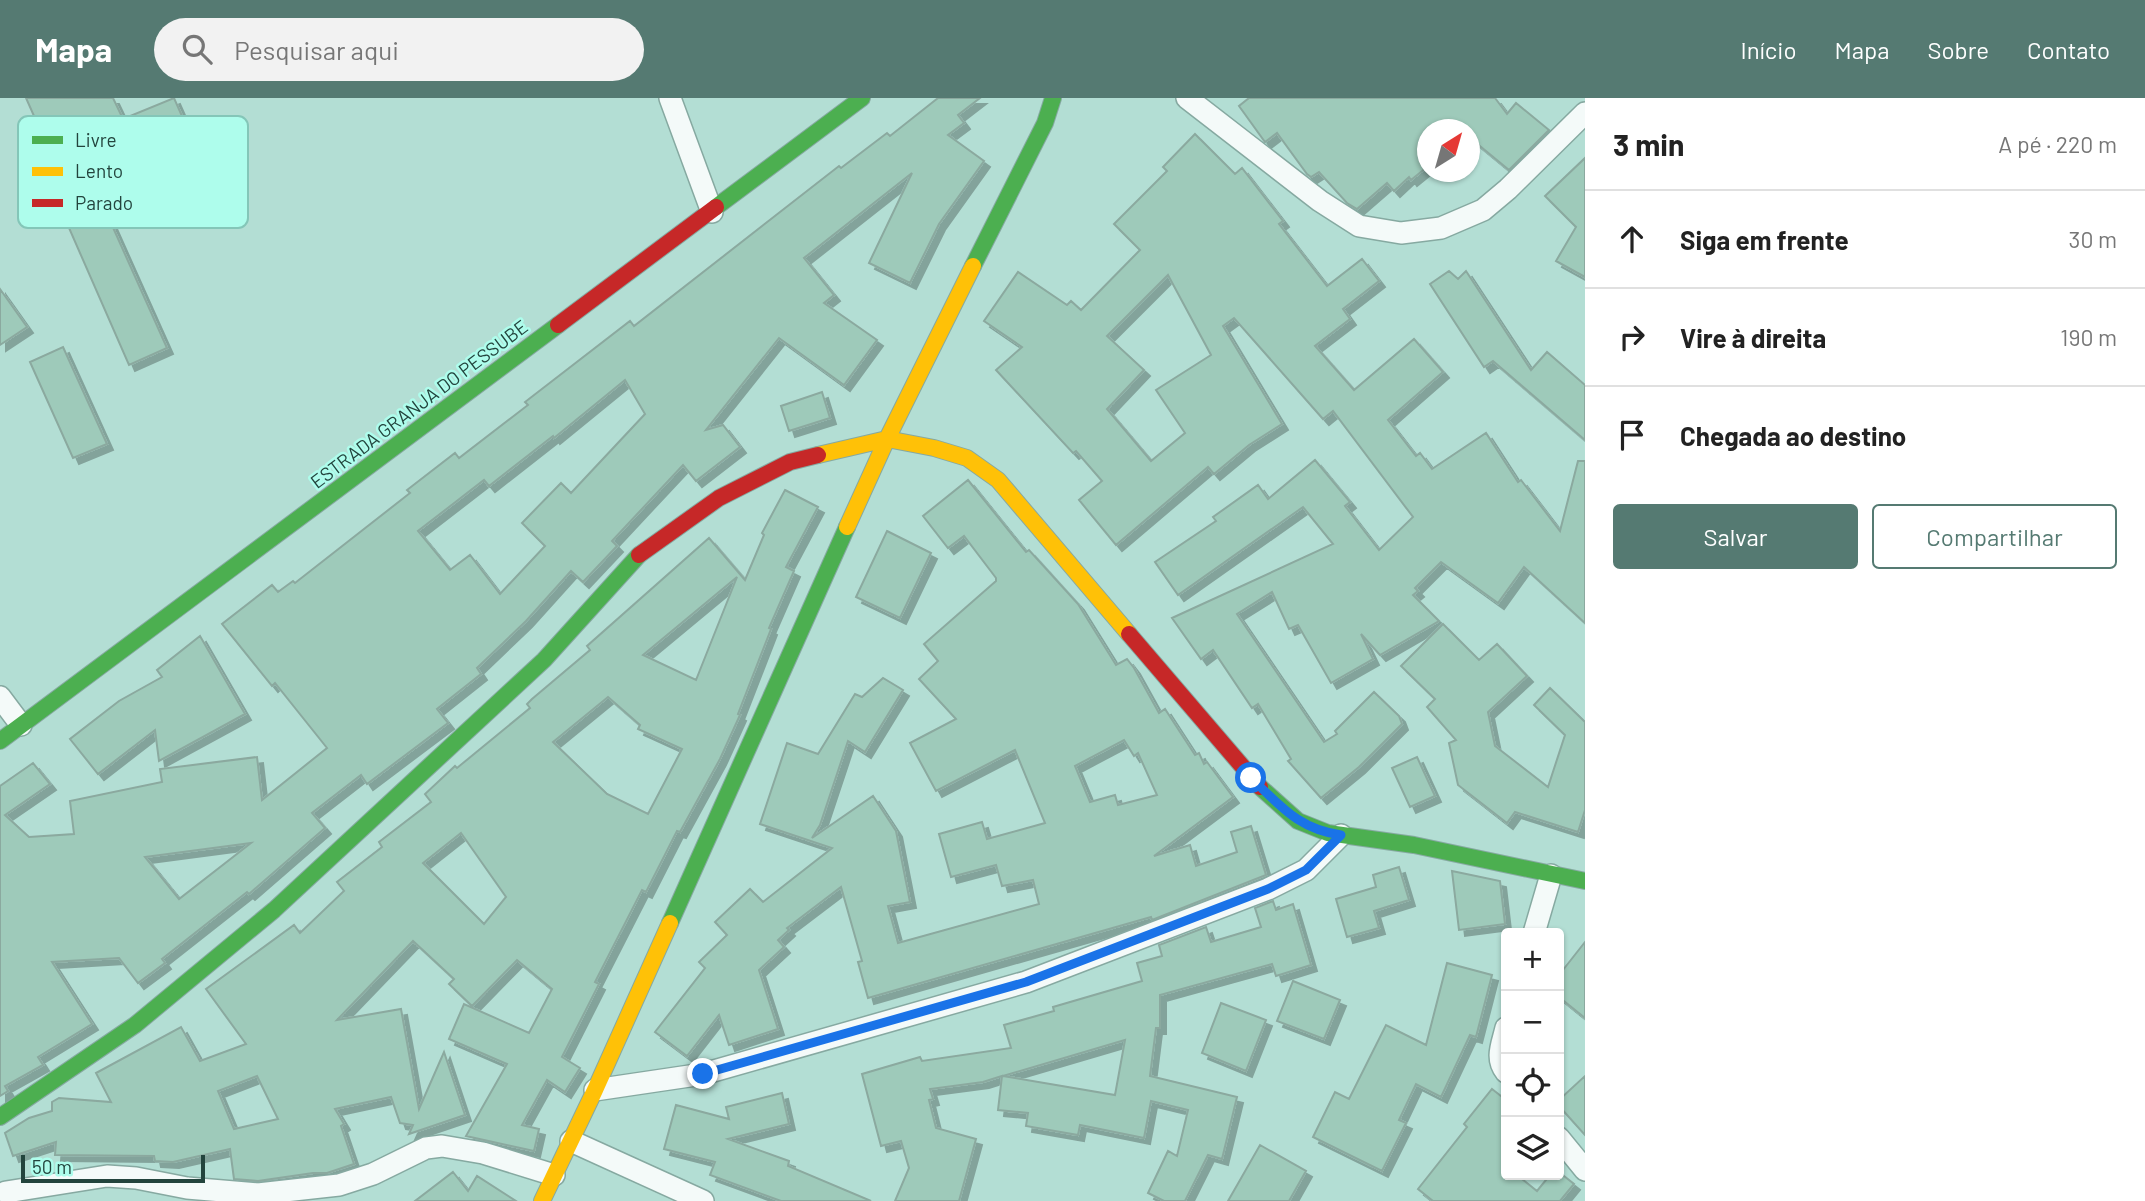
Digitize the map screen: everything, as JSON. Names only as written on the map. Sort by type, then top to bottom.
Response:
[{"type":"street","points":[[670,98],[712,212]]},
{"type":"street","name":"ESTRADA GRANJA DO PESSUBE","points":[[0,741],[862,98]]},
{"type":"street","points":[[1040,98],[1045,123]]},
{"type":"street","points":[[542,1201],[595,1090],[887,439],[1045,123],[1053,98]]},
{"type":"street","points":[[1200,102],[1320,201],[1359,226],[1401,233],[1441,228],[1483,210],[1585,113]]},
{"type":"street","points":[[0,1116],[135,1025],[274,910],[544,660],[643,551],[719,498],[790,462],[887,439],[934,448],[967,458],[998,480],[1251,778],[1298,821],[1328,833],[1414,845],[1585,881]]},
{"type":"street","points":[[0,697],[21,725]]},
{"type":"street","points":[[595,1090],[703,1074],[1026,982],[1268,889],[1306,870],[1341,835]]},
{"type":"street","points":[[1535,928],[1551,875]]},
{"type":"street","points":[[1501,1047],[1501,1064]]},
{"type":"street","points":[[571,1141],[703,1201]]},
{"type":"street","points":[[1564,1144],[1585,1170]]},
{"type":"street","points":[[6,1191],[107,1176],[135,1178],[187,1188],[258,1194],[339,1185],[373,1174],[426,1148],[442,1146],[483,1153],[554,1175]]},
{"type":"building","points":[[26,98],[113,98],[122,116],[34,116]]},
{"type":"building","points":[[174,98],[182,116],[130,116]]},
{"type":"building","points":[[938,98],[980,98],[958,115],[964,123],[948,135],[984,161],[939,224],[910,283],[869,263],[912,173],[804,258],[834,295],[824,303],[877,340],[844,385],[779,338],[706,430],[723,425],[740,447],[696,481],[683,465],[612,541],[617,546],[583,582],[571,571],[526,621],[477,668],[481,674],[437,709],[448,723],[367,784],[361,775],[312,813],[325,828],[249,894],[247,892],[162,959],[165,963],[138,983],[119,958],[52,962],[92,1024],[38,1057],[43,1065],[5,1086],[8,1091],[0,1096],[0,786],[33,763],[50,784],[5,815],[29,837],[74,834],[70,801],[162,782],[160,769],[257,757],[262,800],[327,748],[275,683],[272,686],[222,624],[272,585],[278,592],[293,581],[295,583],[410,493],[407,490],[455,453],[459,458],[528,405],[525,402],[630,321],[634,326],[839,166],[841,168],[887,133],[890,136]],"holes":[[[625,380],[645,414],[571,493],[561,483],[522,523],[545,546],[500,594],[470,555],[450,570],[418,531],[484,480],[489,486]],[[251,843],[179,899],[145,857]]]},
{"type":"building","points":[[1249,98],[1495,98],[1507,114],[1516,103],[1549,130],[1509,170],[1480,146],[1480,119],[1417,119],[1417,175],[1411,180],[1409,177],[1394,191],[1387,183],[1357,209],[1347,203],[1319,172],[1311,177],[1307,174],[1277,133],[1265,142],[1239,106]]},
{"type":"building","points":[[1195,134],[1235,174],[1242,168],[1283,221],[1279,224],[1327,286],[1362,259],[1379,281],[1343,309],[1350,319],[1315,346],[1354,390],[1414,339],[1443,372],[1388,420],[1416,456],[1420,453],[1432,469],[1486,433],[1518,482],[1521,480],[1560,531],[1578,461],[1585,461],[1585,623],[1524,567],[1498,603],[1441,562],[1415,588],[1418,591],[1413,595],[1439,621],[1380,655],[1361,634],[1373,659],[1331,683],[1298,625],[1289,629],[1272,592],[1237,614],[1324,742],[1337,734],[1335,731],[1374,692],[1399,716],[1402,724],[1359,767],[1321,798],[1288,761],[1291,759],[1258,704],[1252,708],[1213,650],[1201,659],[1172,618],[1333,544],[1303,507],[1178,595],[1155,562],[1216,521],[1213,517],[1258,485],[1268,499],[1315,460],[1350,502],[1345,506],[1379,550],[1413,517],[1333,411],[1323,419],[1234,318],[1223,326],[1282,424],[1249,445],[1214,474],[1208,467],[1116,545],[1079,500],[1102,481],[996,370],[1022,347],[984,321],[1018,272],[1067,305],[1071,301],[1081,310],[1140,250],[1114,224],[1167,171],[1163,167]],"holes":[[[1168,275],[1211,355],[1156,390],[1185,433],[1151,461],[1107,409],[1144,370],[1107,336]]]},
{"type":"building","points":[[1585,158],[1585,277],[1556,261],[1576,227],[1545,196]]},
{"type":"building","points":[[69,228],[113,228],[167,348],[129,365]]},
{"type":"building","points":[[1449,271],[1458,279],[1466,271],[1531,370],[1547,352],[1585,385],[1585,440],[1493,361],[1484,367],[1430,284]]},
{"type":"building","points":[[0,289],[27,327],[0,345]]},
{"type":"building","points":[[63,347],[107,444],[73,458],[30,362]]},
{"type":"building","points":[[822,392],[830,418],[789,431],[781,406]]},
{"type":"building","points":[[968,480],[1026,552],[1029,550],[1078,604],[1116,665],[1127,659],[1159,713],[1165,709],[1195,755],[1199,753],[1204,764],[1207,762],[1233,797],[1154,856],[1190,845],[1196,866],[1237,852],[1231,832],[1251,826],[1266,875],[1152,920],[1151,917],[868,998],[858,962],[862,961],[841,887],[787,928],[789,930],[778,940],[784,947],[759,970],[778,1029],[729,1045],[719,1015],[687,1056],[655,1032],[705,968],[699,962],[727,935],[715,922],[750,889],[763,902],[832,848],[760,824],[787,743],[818,754],[855,694],[862,697],[883,678],[903,690],[865,752],[848,741],[820,825],[812,838],[873,796],[896,831],[910,902],[888,906],[898,943],[1039,904],[1033,880],[1002,886],[996,865],[951,877],[939,834],[982,822],[987,839],[1045,823],[1015,750],[936,791],[910,743],[956,719],[919,679],[938,661],[924,644],[996,581],[964,536],[948,548],[923,516]],"holes":[[[1124,740],[1134,756],[1138,753],[1157,795],[1118,805],[1115,795],[1090,802],[1075,766]]]},
{"type":"building","points":[[785,490],[818,507],[786,567],[794,571],[769,628],[771,629],[738,714],[740,715],[720,759],[680,832],[677,831],[646,892],[642,890],[595,982],[599,984],[562,1057],[580,1068],[565,1092],[547,1080],[522,1125],[539,1129],[534,1151],[466,1136],[507,1064],[449,1039],[464,1004],[529,1033],[552,989],[517,960],[472,1006],[449,984],[454,979],[413,941],[337,1020],[401,1009],[419,1109],[444,1052],[465,1115],[409,1134],[413,1125],[400,1123],[391,1097],[335,1109],[344,1124],[341,1126],[354,1164],[327,1173],[258,1181],[234,1179],[230,1149],[173,1162],[155,1161],[154,1156],[55,1155],[56,1142],[13,1156],[5,1133],[29,1118],[52,1111],[52,1102],[59,1098],[111,1102],[96,1073],[181,1027],[200,1061],[246,1044],[206,989],[294,925],[300,933],[344,891],[337,882],[382,847],[379,842],[431,802],[425,794],[455,766],[457,768],[530,708],[527,704],[532,699],[590,650],[587,646],[709,538],[745,580],[764,535],[762,533]],"holes":[[[737,577],[696,680],[643,655]],[[608,697],[640,725],[638,729],[682,749],[648,814],[607,794],[553,742]],[[461,833],[506,897],[484,924],[423,863]],[[257,1076],[278,1119],[234,1129],[218,1091]]]},
{"type":"building","points":[[887,531],[931,553],[900,618],[856,597]]},
{"type":"building","points":[[1443,624],[1479,660],[1497,644],[1527,676],[1488,712],[1495,746],[1548,787],[1565,735],[1534,705],[1550,688],[1585,722],[1585,810],[1578,832],[1515,812],[1507,823],[1458,785],[1449,743],[1456,740],[1427,707],[1435,699],[1401,666]]},
{"type":"building","points":[[200,636],[245,714],[159,761],[155,730],[98,774],[70,739],[119,701],[162,677],[157,670]]},
{"type":"building","points":[[1417,757],[1435,796],[1410,807],[1392,768]]},
{"type":"building","points":[[1399,867],[1409,900],[1374,911],[1379,928],[1347,937],[1336,899],[1376,887],[1373,875]]},
{"type":"building","points":[[1452,871],[1500,881],[1505,924],[1459,930]]},
{"type":"building","points":[[1273,901],[1276,910],[1293,904],[1311,965],[1276,976],[1272,964],[1160,995],[1160,1028],[1156,1028],[1150,1076],[1237,1097],[1222,1159],[1208,1155],[1185,1201],[1164,1201],[1148,1193],[1168,1151],[1177,1156],[1188,1110],[1151,1101],[1144,1138],[1080,1125],[1078,1135],[1026,1126],[1028,1113],[998,1110],[1002,1076],[983,1082],[930,1089],[933,1099],[929,1100],[936,1128],[976,1139],[959,1201],[895,1201],[909,1168],[901,1141],[881,1146],[862,1074],[920,1057],[922,1061],[1011,1048],[1004,1025],[1054,1011],[1053,1007],[1142,981],[1137,963],[1162,956],[1159,945],[1206,927],[1211,942],[1261,927],[1255,908]],"holes":[[[1125,1040],[1115,1095],[1003,1076]]]},
{"type":"building","points":[[1585,942],[1585,1018],[1564,1001],[1564,969]]},
{"type":"building","points":[[1447,963],[1492,975],[1476,1037],[1470,1035],[1441,1097],[1416,1084],[1399,1120],[1406,1123],[1382,1171],[1313,1137],[1335,1092],[1349,1099],[1386,1025],[1426,1045]]},
{"type":"building","points":[[1293,981],[1340,1000],[1324,1039],[1277,1021]]},
{"type":"building","points":[[1221,1003],[1266,1020],[1246,1071],[1202,1053]]},
{"type":"building","points":[[1585,1076],[1585,1135],[1564,1112],[1564,1095]]},
{"type":"building","points":[[1492,1089],[1501,1096],[1501,1180],[1523,1180],[1537,1191],[1546,1180],[1564,1180],[1564,1176],[1574,1184],[1560,1201],[1433,1201],[1418,1189],[1467,1127],[1464,1124]]},
{"type":"building","points":[[782,1093],[789,1124],[728,1139],[789,1161],[788,1166],[871,1201],[781,1201],[710,1175],[715,1162],[664,1149],[676,1105],[729,1119],[726,1107]]},
{"type":"building","points":[[1260,1145],[1306,1171],[1289,1201],[1228,1201]]},
{"type":"building","points":[[453,1172],[468,1191],[477,1176],[516,1201],[415,1201]]},
{"type":"traffic: fast","points":[[716,207],[862,98]]},
{"type":"traffic: fast","points":[[973,266],[1045,123],[1053,98]]},
{"type":"traffic: fast","points":[[0,741],[558,325]]},
{"type":"traffic: fast","points":[[670,923],[847,527]]},
{"type":"traffic: fast","points":[[0,1117],[135,1025],[274,910],[544,660],[639,555]]},
{"type":"traffic: fast","points":[[1260,787],[1298,821],[1328,833],[1414,845],[1585,881]]},
{"type":"traffic: slow","points":[[847,527],[887,439],[973,266]]},
{"type":"traffic: slow","points":[[818,455],[887,439],[934,448],[967,458],[998,480],[1129,634]]},
{"type":"traffic: slow","points":[[542,1201],[670,923]]},
{"type":"traffic: jam","points":[[558,325],[716,207]]},
{"type":"traffic: jam","points":[[639,555],[719,498],[790,462],[818,455]]},
{"type":"traffic: jam","points":[[1129,634],[1260,787]]},
{"type":"route","points":[[703,1074],[1026,982],[1268,889],[1306,870],[1341,835],[1328,833],[1298,821],[1251,778]]}]
